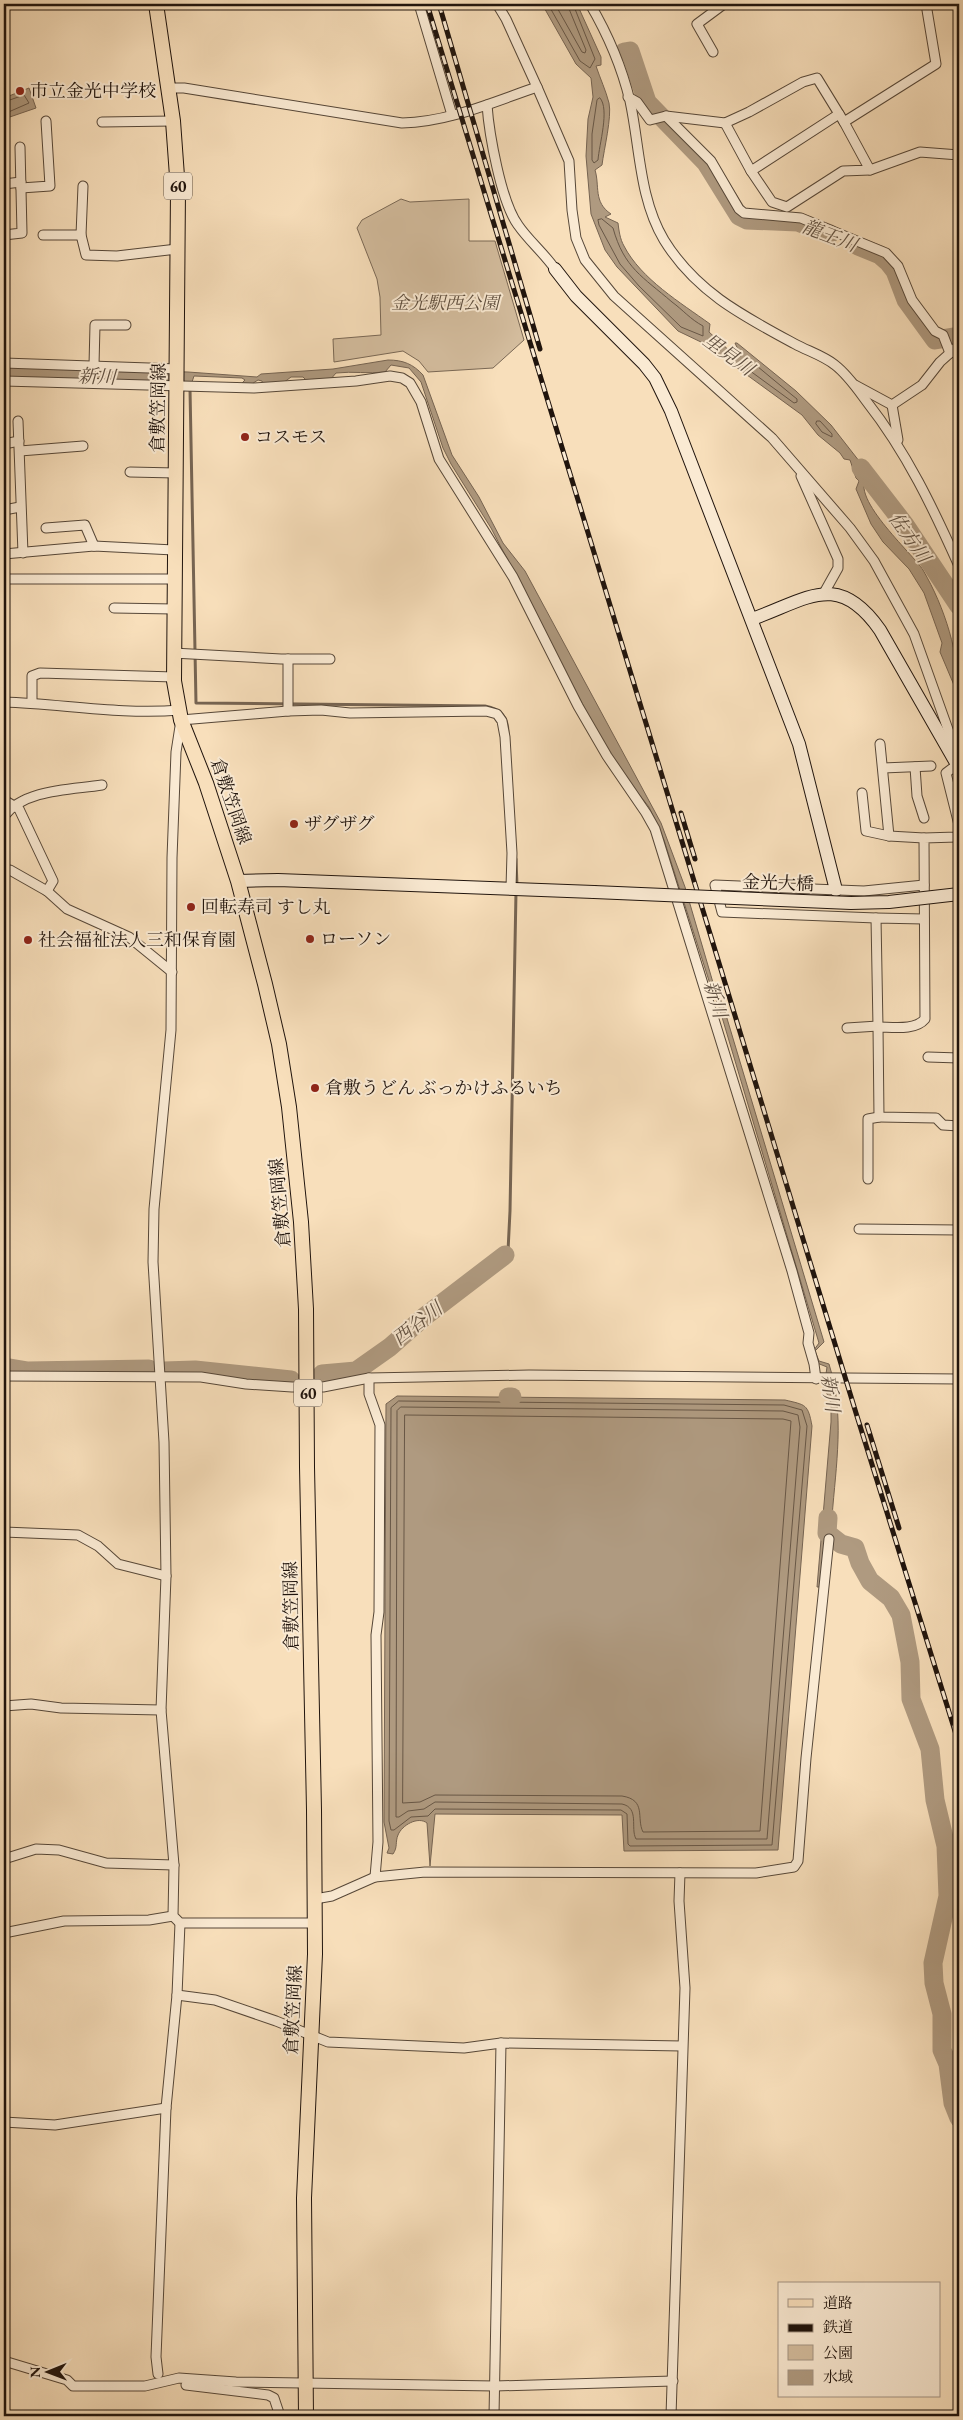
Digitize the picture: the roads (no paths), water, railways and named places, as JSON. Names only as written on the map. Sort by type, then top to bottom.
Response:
[{"type":"main road","name":"倉敷笠岡線","points":[[156,4],[173,121],[178,190],[174,677],[181,715],[206,783],[238,881],[279,1044],[289,1106],[301,1222],[308,1387],[307,1467],[315,1899],[304,2198],[306,2416]]},
{"type":"street","points":[[419,4],[452,115]]},
{"type":"street","points":[[497,4],[506,19],[569,161],[576,238],[585,260],[614,296],[772,438],[800,472],[833,506],[850,528],[874,561],[914,634],[949,729],[959,766]]},
{"type":"street","points":[[590,4],[614,52],[628,97],[644,187],[653,216],[664,240],[708,293],[739,314],[835,365],[854,385],[899,445],[923,486],[959,566]]},
{"type":"street","points":[[713,52],[697,24],[724,4]]},
{"type":"street","points":[[751,171],[936,64],[926,4]]},
{"type":"street","points":[[628,97],[637,102],[650,120],[666,116],[725,123],[803,82],[817,78],[842,118],[870,170]]},
{"type":"street","points":[[168,88],[192,89],[402,123],[422,123],[537,87]]},
{"type":"street","points":[[487,104],[489,131],[494,154],[517,224],[542,250],[576,296],[622,341],[655,378],[671,411],[799,744],[844,918]]},
{"type":"street","points":[[666,116],[711,161],[739,209],[744,214],[800,218],[886,253],[898,266],[912,300],[935,331],[943,335],[948,350]]},
{"type":"street","points":[[102,122],[173,121]]},
{"type":"street","points":[[4,184],[50,186],[46,122]]},
{"type":"street","points":[[725,123],[751,171],[772,202],[787,206],[843,171],[870,170],[920,152],[959,155]]},
{"type":"street","points":[[4,235],[22,233],[20,147]]},
{"type":"street","points":[[83,186],[81,235],[86,255],[117,256],[177,249]]},
{"type":"street","points":[[43,235],[81,235]]},
{"type":"street","points":[[94,365],[96,325],[126,325]]},
{"type":"street","points":[[892,404],[922,385],[948,350],[959,345]]},
{"type":"street","points":[[4,363],[178,369]]},
{"type":"street","points":[[4,381],[254,388],[356,381],[390,376],[402,378],[416,391],[439,459],[513,577],[578,706],[607,756],[655,829],[792,1271],[809,1333],[808,1343],[816,1379]]},
{"type":"street","points":[[854,385],[892,404]]},
{"type":"street","points":[[892,404],[899,445]]},
{"type":"street","points":[[18,421],[23,553]]},
{"type":"street","points":[[4,444],[19,446],[83,446]]},
{"type":"street","points":[[130,472],[176,472]]},
{"type":"street","points":[[800,472],[838,559],[838,568],[824,594]]},
{"type":"street","points":[[4,510],[20,507]]},
{"type":"street","points":[[46,528],[85,525],[94,546]]},
{"type":"street","points":[[4,554],[94,546],[174,550]]},
{"type":"street","points":[[4,579],[174,578]]},
{"type":"street","points":[[752,620],[824,594],[839,594],[853,600],[867,611],[959,766]]},
{"type":"street","points":[[114,608],[174,609]]},
{"type":"street","points":[[173,653],[201,656],[330,659]]},
{"type":"street","points":[[288,659],[288,710]]},
{"type":"street","points":[[32,702],[32,676],[40,673],[174,677]]},
{"type":"street","points":[[4,702],[32,702],[111,711],[181,715],[288,710],[321,710],[350,713],[486,711],[497,714],[502,721],[505,737],[515,889]]},
{"type":"street","points":[[181,715],[176,752],[170,912],[172,972],[169,1056],[154,1209],[153,1262],[164,1442],[166,1576],[161,1710],[174,1865],[173,1916],[180,1923],[315,1923]]},
{"type":"street","points":[[880,744],[889,836]]},
{"type":"street","points":[[883,768],[931,766]]},
{"type":"street","points":[[959,766],[946,772],[959,825]]},
{"type":"street","points":[[915,767],[917,796],[924,818]]},
{"type":"street","points":[[4,816],[12,805],[38,795],[102,785]]},
{"type":"street","points":[[862,793],[866,830],[889,836],[924,838],[957,837],[959,834]]},
{"type":"street","points":[[4,800],[19,809],[53,881],[47,891]]},
{"type":"street","points":[[847,1028],[906,1027],[920,1024],[925,1019],[924,838]]},
{"type":"street","points":[[4,871],[10,870],[47,891],[67,909],[129,937],[172,972]]},
{"type":"street","name":"金光大橋","points":[[238,881],[288,880],[851,903],[889,902],[959,894]]},
{"type":"street","points":[[924,886],[864,891],[715,885],[722,912],[844,918],[924,919]]},
{"type":"street","points":[[876,918],[879,1117]]},
{"type":"street","points":[[928,1057],[959,1058]]},
{"type":"street","points":[[868,1180],[868,1119],[879,1117],[936,1118],[943,1125],[959,1126]]},
{"type":"street","points":[[859,1229],[959,1230]]},
{"type":"street","points":[[4,1376],[201,1377],[246,1384],[308,1387],[323,1387],[369,1378],[529,1375],[959,1379]]},
{"type":"street","points":[[369,1378],[369,1394],[380,1425],[379,1612],[376,1635],[378,1842],[375,1877]]},
{"type":"street","points":[[4,1532],[78,1535],[98,1546],[118,1564],[166,1576]]},
{"type":"street","points":[[315,1899],[332,1896],[375,1877],[425,1872],[756,1873],[794,1867],[798,1861],[805,1767],[829,1540]]},
{"type":"street","points":[[4,1706],[31,1704],[61,1708],[161,1710]]},
{"type":"street","points":[[4,1859],[36,1849],[58,1850],[106,1863],[174,1865]]},
{"type":"street","points":[[671,2416],[685,1988],[679,1900],[680,1873]]},
{"type":"street","points":[[4,1933],[64,1921],[149,1920],[173,1916]]},
{"type":"street","points":[[158,2374],[156,2357],[166,2108],[177,1995],[180,1923]]},
{"type":"street","points":[[177,1995],[215,2000],[276,2021],[328,2042],[464,2048],[501,2043],[682,2046]]},
{"type":"street","points":[[494,2416],[501,2043]]},
{"type":"street","points":[[4,2122],[55,2125],[166,2108]]},
{"type":"street","points":[[4,2361],[67,2380],[73,2386],[145,2386],[166,2383],[179,2378],[236,2382],[495,2386],[673,2382]]},
{"type":"street","points":[[166,2383],[268,2395],[274,2398],[280,2416]]},
{"type":"water","name":"里見川","points":[[542,4],[577,4],[601,57],[601,65],[596,66],[610,109],[602,165],[595,170],[599,199],[605,209],[611,214],[605,217],[618,223],[624,246],[631,258],[651,280],[710,324],[709,332],[733,354],[741,356],[735,343],[737,343],[796,391],[831,425],[870,475],[864,483],[866,495],[873,509],[923,570],[938,600],[953,648],[959,697],[940,652],[942,643],[924,593],[909,569],[883,542],[871,524],[856,489],[859,481],[856,478],[850,460],[844,459],[840,453],[818,435],[802,415],[703,343],[678,331],[617,267],[605,250],[591,214],[586,156],[588,119],[593,97],[591,78],[576,64]]},
{"type":"water","points":[[29,88],[36,108],[4,119],[4,98]]},
{"type":"water","points":[[388,360],[407,363],[423,375],[452,455],[479,497],[503,543],[525,571],[661,823],[685,887],[714,986],[723,1005],[824,1342],[815,1351],[819,1361],[829,1364],[834,1383],[838,1421],[837,1459],[832,1526],[825,1537],[821,1587],[817,1587],[831,1403],[819,1376],[826,1374],[827,1367],[817,1363],[814,1350],[819,1343],[719,1007],[664,840],[649,807],[611,759],[491,528],[451,464],[443,448],[421,382],[409,368],[391,365],[385,372],[336,373],[330,380],[308,382],[303,377],[291,377],[283,383],[263,384],[262,381],[258,380],[250,385],[240,385],[245,380],[242,378],[194,376],[192,382],[4,377],[4,367],[188,372],[257,377],[261,374],[333,369]]},
{"type":"water","points":[[397,1396],[785,1400],[802,1405],[807,1409],[812,1426],[778,1850],[624,1851],[622,1815],[435,1814],[430,1866],[427,1823],[423,1821],[415,1821],[403,1828],[398,1835],[393,1854],[387,1853],[389,1848],[384,1822],[386,1404]]},
{"type":"water","points":[[106,2411],[260,2413],[264,2416],[102,2416]]},
{"type":"waterway","name":"龍王川","points":[[624,52],[630,51],[647,102],[706,163],[739,216],[747,220],[798,222],[830,234]]},
{"type":"waterway","name":"龍王川","points":[[858,246],[880,255],[888,262],[895,271],[906,300],[935,340],[959,336]]},
{"type":"waterway","points":[[190,389],[196,703],[485,706],[495,709],[505,718],[508,733]]},
{"type":"waterway","name":"佐方川","points":[[861,468],[905,525],[959,606]]},
{"type":"waterway","points":[[516,859],[517,886]]},
{"type":"waterway","points":[[505,1255],[508,1251],[510,1211],[516,892]]},
{"type":"waterway","name":"西谷川","points":[[322,1374],[356,1371],[390,1347],[424,1317],[505,1255]]},
{"type":"waterway","name":"西谷川","points":[[4,1367],[28,1371],[149,1369]]},
{"type":"waterway","name":"西谷川","points":[[164,1371],[195,1370],[291,1380]]},
{"type":"waterway","name":"新川","points":[[828,1518],[827,1533],[841,1544],[855,1548],[860,1563],[870,1581],[891,1598],[901,1615],[910,1662],[911,1699],[930,1749],[935,1800],[946,1846],[948,1896],[933,1963],[934,1983],[942,2014],[942,2050],[948,2064],[953,2103],[959,2118]]},
{"type":"railway","points":[[427,4],[856,1413],[959,1744]]},
{"type":"railway","points":[[439,4],[540,349]]},
{"type":"railway","points":[[681,813],[695,859]]},
{"type":"railway","points":[[867,1425],[899,1528]]},
{"type":"place","name":"市立金光中学校","points":[[20,91]]},
{"type":"place","name":"コスモス","points":[[245,437]]},
{"type":"place","name":"ザグザグ","points":[[294,824]]},
{"type":"place","name":"回転寿司 すし丸","points":[[191,907]]},
{"type":"place","name":"ローソン","points":[[310,939]]},
{"type":"place","name":"社会福祉法人三和保育園","points":[[28,940]]},
{"type":"place","name":"倉敷うどん ぶっかけふるいち","points":[[315,1088]]},
{"type":"park label","name":"金光駅西公園","points":[[445,303]]}]
